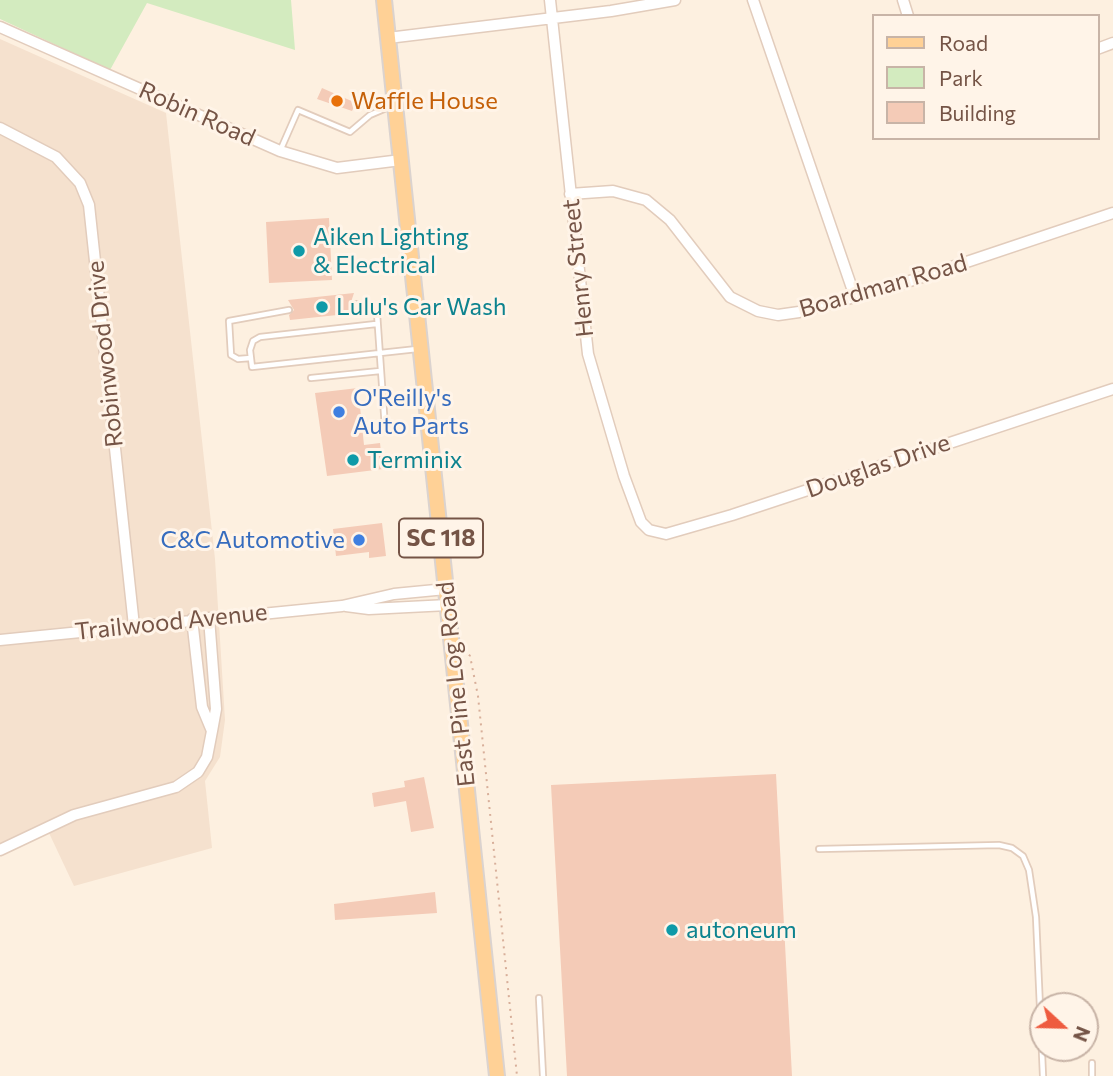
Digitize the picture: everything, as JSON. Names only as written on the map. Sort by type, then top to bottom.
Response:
[{"type":"main road","name":"East Pine Log Road","points":[[384,0],[497,1076]]},
{"type":"street","name":"Henry Street","points":[[550,0],[583,330],[590,366],[620,463],[645,527]]},
{"type":"street","points":[[388,38],[674,0]]},
{"type":"street","points":[[753,0],[855,297]]},
{"type":"street","name":"Robin Road","points":[[0,27],[280,151],[337,168],[401,160]]},
{"type":"street","name":"Robinwood Drive","points":[[0,128],[57,156],[79,183],[89,205],[134,625]]},
{"type":"street","name":"Boardman Road","points":[[570,194],[613,191],[636,196],[655,206],[686,239],[722,289],[738,303],[758,311],[789,314],[855,297],[1113,213]]},
{"type":"street","name":"Douglas Drive","points":[[645,527],[654,533],[666,534],[732,515],[1113,389]]},
{"type":"street","name":"Trailwood Avenue","points":[[0,640],[342,606],[394,594],[446,589]]},
{"type":"street","name":"Trailwood Avenue","points":[[342,606],[369,609],[448,605]]},
{"type":"street","points":[[0,850],[74,815],[184,783],[198,772],[207,757],[216,709],[209,618]]},
{"type":"street","points":[[192,619],[202,707],[212,731]]},
{"type":"lane","points":[[280,151],[298,110],[350,132],[370,115],[396,104]]},
{"type":"lane","points":[[355,304],[373,308],[385,428]]},
{"type":"lane","points":[[251,358],[238,359],[232,355],[227,326],[229,321],[289,310]]},
{"type":"lane","points":[[376,324],[260,337],[253,341],[252,367],[421,349]]},
{"type":"lane","points":[[311,379],[380,371]]},
{"type":"lane","points":[[819,849],[999,845],[1012,848],[1023,856],[1030,870],[1036,917],[1043,1076]]},
{"type":"lane","points":[[538,998],[542,1076]]},
{"type":"lane","points":[[1092,1063],[1093,1076]]},
{"type":"path","points":[[464,647],[470,656],[478,696],[517,1076]]},
{"type":"shaded area","points":[[0,39],[166,113],[215,559],[225,720],[220,757],[205,781],[212,848],[74,886],[49,833],[0,856]]},
{"type":"green space","points":[[0,0],[291,0],[295,50],[147,3],[110,70],[0,19]]},
{"type":"building","name":"Waffle House","points":[[322,88],[356,103],[352,111],[317,99]]},
{"type":"building","name":"Aiken Lighting & Electrical","points":[[329,218],[332,280],[269,283],[266,222]]},
{"type":"building","name":"Lulu's Car Wash","points":[[354,293],[350,305],[356,313],[290,320],[289,315],[294,310],[288,300]]},
{"type":"building","points":[[358,388],[364,445],[380,443],[383,469],[327,476],[315,393]]},
{"type":"building","name":"C&C Automotive","points":[[382,523],[386,556],[369,558],[369,552],[336,556],[333,529]]},
{"type":"building","name":"autoneum","points":[[776,774],[792,1076],[567,1076],[551,785]]},
{"type":"building","points":[[424,777],[434,828],[411,832],[406,801],[374,807],[372,793],[405,787],[404,781]]},
{"type":"building","points":[[435,892],[437,913],[335,920],[334,904]]},
{"type":"place","name":"Waffle House","points":[[337,101]]},
{"type":"place","name":"Aiken Lighting & Electrical","points":[[299,251]]},
{"type":"place","name":"Lulu's Car Wash","points":[[322,307]]},
{"type":"place","name":"O'Reilly's Auto Parts","points":[[339,412]]},
{"type":"place","name":"Terminix","points":[[353,460]]},
{"type":"place","name":"C&C Automotive","points":[[359,540]]},
{"type":"place","name":"autoneum","points":[[672,930]]}]
